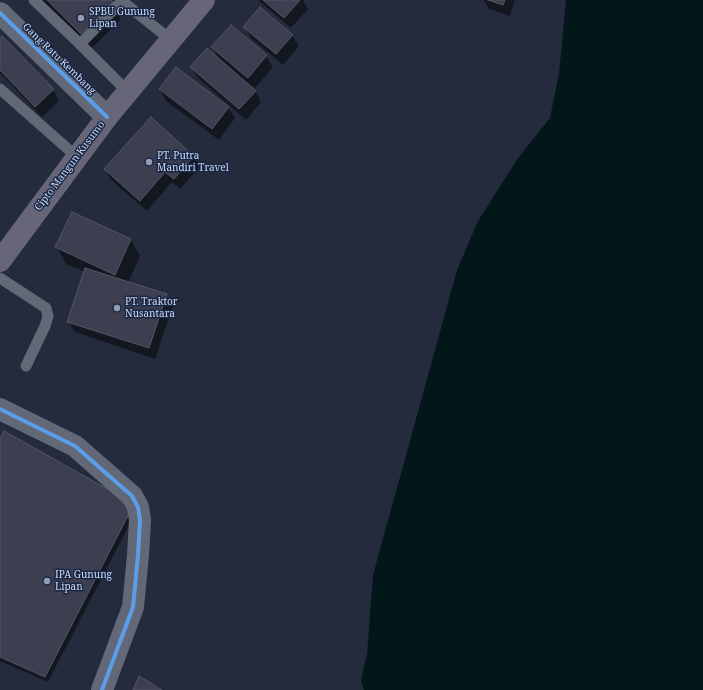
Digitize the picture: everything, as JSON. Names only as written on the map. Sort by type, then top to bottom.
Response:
[{"type":"highway","name":"Cipto Mangun Kusumo","points":[[0,261],[127,91],[204,0]]},
{"type":"street","name":"Gang Ratu Kembang","points":[[0,14],[107,117]]},
{"type":"street","points":[[0,409],[75,446],[132,496],[138,507],[140,520],[133,607],[102,690]]},
{"type":"lane","points":[[34,0],[127,91]]},
{"type":"lane","points":[[80,44],[122,1],[171,40]]},
{"type":"lane","points":[[0,88],[78,157]]},
{"type":"lane","points":[[0,278],[46,308],[48,316],[46,326],[26,366]]},
{"type":"shaded area","points":[[566,0],[703,0],[703,690],[364,690],[361,680],[367,654],[373,575],[457,270],[478,221],[518,158],[550,118],[559,73]]},
{"type":"building","name":"SPBU Gunung Lipan","points":[[47,0],[111,0],[113,2],[81,34]]},
{"type":"building","points":[[263,0],[300,0],[284,18]]},
{"type":"building","points":[[488,0],[505,0],[503,5]]},
{"type":"building","points":[[260,7],[293,35],[276,54],[243,27]]},
{"type":"building","points":[[231,25],[267,55],[248,78],[211,47]]},
{"type":"building","points":[[2,36],[54,89],[35,107],[0,70],[0,38]]},
{"type":"building","points":[[207,48],[256,91],[239,109],[190,67]]},
{"type":"building","points":[[176,67],[229,107],[212,129],[159,89]]},
{"type":"building","name":"PT. Putra Mandiri Travel","points":[[151,117],[194,156],[174,179],[165,172],[140,201],[104,169]]},
{"type":"building","points":[[72,212],[131,239],[115,275],[55,247]]},
{"type":"building","name":"PT. Traktor Nusantara","points":[[85,268],[167,294],[149,348],[67,322]]},
{"type":"building","name":"IPA Gunung Lipan","points":[[4,431],[134,504],[45,677],[0,657],[0,439]]},
{"type":"building","points":[[139,676],[162,690],[133,690]]},
{"type":"cycle path","points":[[0,13],[107,117]]},
{"type":"cycle path","points":[[0,409],[75,446],[132,496],[138,507],[140,520],[133,607],[102,690]]},
{"type":"place","name":"SPBU Gunung Lipan","points":[[81,18]]},
{"type":"place","name":"PT. Putra Mandiri Travel","points":[[149,162]]},
{"type":"place","name":"PT. Traktor Nusantara","points":[[117,308]]},
{"type":"place","name":"IPA Gunung Lipan","points":[[47,581]]}]
